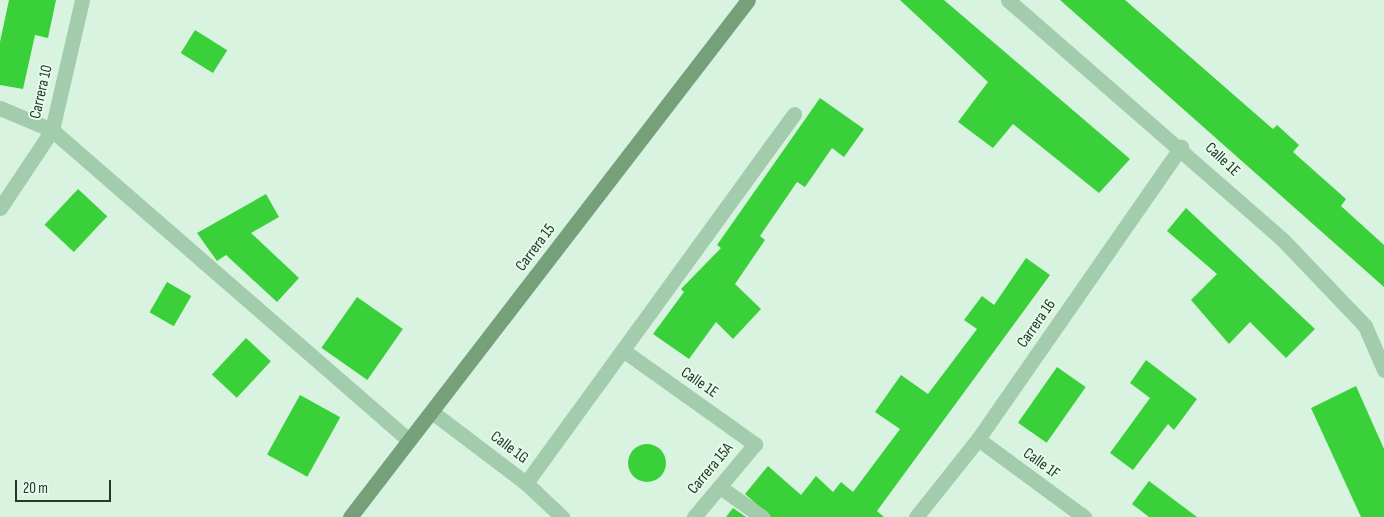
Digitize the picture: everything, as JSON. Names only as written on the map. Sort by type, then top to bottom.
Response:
[{"type":"street","name":"Carrera 10","points":[[0,208],[52,130],[82,0]]},
{"type":"street","name":"Carrera 15","points":[[350,517],[748,0]]},
{"type":"street","name":"Calle 1E","points":[[1008,0],[1181,147],[1282,239],[1365,326],[1384,370]]},
{"type":"street","points":[[0,108],[52,130],[408,440]]},
{"type":"street","points":[[526,483],[624,351],[794,114]]},
{"type":"street","name":"Carrera 16","points":[[916,517],[978,439],[1181,147]]},
{"type":"street","name":"Calle 1E","points":[[624,351],[755,444]]},
{"type":"street","name":"Calle 1G","points":[[432,412],[526,483],[562,517]]},
{"type":"street","name":"Calle 1F","points":[[978,439],[1084,517]]},
{"type":"street","name":"Carrera 15A","points":[[694,517],[755,444]]},
{"type":"street","points":[[720,487],[762,517]]},
{"type":"building","points":[[9,0],[56,0],[48,38],[35,35],[23,89],[0,85],[0,42]]},
{"type":"building","points":[[900,0],[944,0],[1130,159],[1099,193],[1013,124],[993,148],[958,122],[988,82]]},
{"type":"building","points":[[1060,0],[1125,0],[1273,129],[1277,125],[1299,145],[1293,152],[1346,199],[1341,206],[1384,245],[1384,287]]},
{"type":"building","points":[[195,30],[227,50],[213,73],[181,53]]},
{"type":"building","points":[[820,98],[864,129],[844,157],[832,148],[805,187],[797,182],[760,236],[765,240],[735,284],[761,309],[733,339],[716,322],[689,359],[653,334],[684,292],[681,289],[721,248],[717,245]]},
{"type":"building","points":[[78,189],[107,216],[74,252],[45,225]]},
{"type":"building","points":[[266,194],[279,217],[251,233],[299,278],[277,302],[226,255],[217,261],[197,233]]},
{"type":"building","points":[[1186,208],[1315,329],[1286,358],[1250,322],[1229,344],[1191,300],[1217,274],[1167,231]]},
{"type":"building","points":[[1026,258],[1050,275],[877,511],[884,517],[771,517],[745,494],[768,466],[801,495],[816,476],[833,492],[841,482],[853,492],[900,429],[875,412],[901,375],[928,394],[977,329],[964,320],[982,296],[994,305]]},
{"type":"building","points":[[167,282],[191,296],[174,326],[150,312]]},
{"type":"building","points":[[357,297],[403,329],[367,380],[321,348]]},
{"type":"building","points":[[246,338],[271,361],[237,398],[212,375]]},
{"type":"building","points":[[1146,360],[1197,399],[1174,430],[1168,424],[1133,470],[1110,453],[1150,398],[1130,383]]},
{"type":"building","points":[[1057,367],[1086,387],[1047,443],[1018,423]]},
{"type":"building","points":[[1356,386],[1384,449],[1384,517],[1361,517],[1311,408]]},
{"type":"building","points":[[300,395],[340,417],[307,477],[267,454]]},
{"type":"building","points":[[647,444],[660,450],[666,463],[660,476],[647,482],[634,476],[628,463],[634,450]]},
{"type":"building","points":[[1149,481],[1197,517],[1149,517],[1132,504]]},
{"type":"building","points":[[733,508],[746,517],[726,517]]}]
